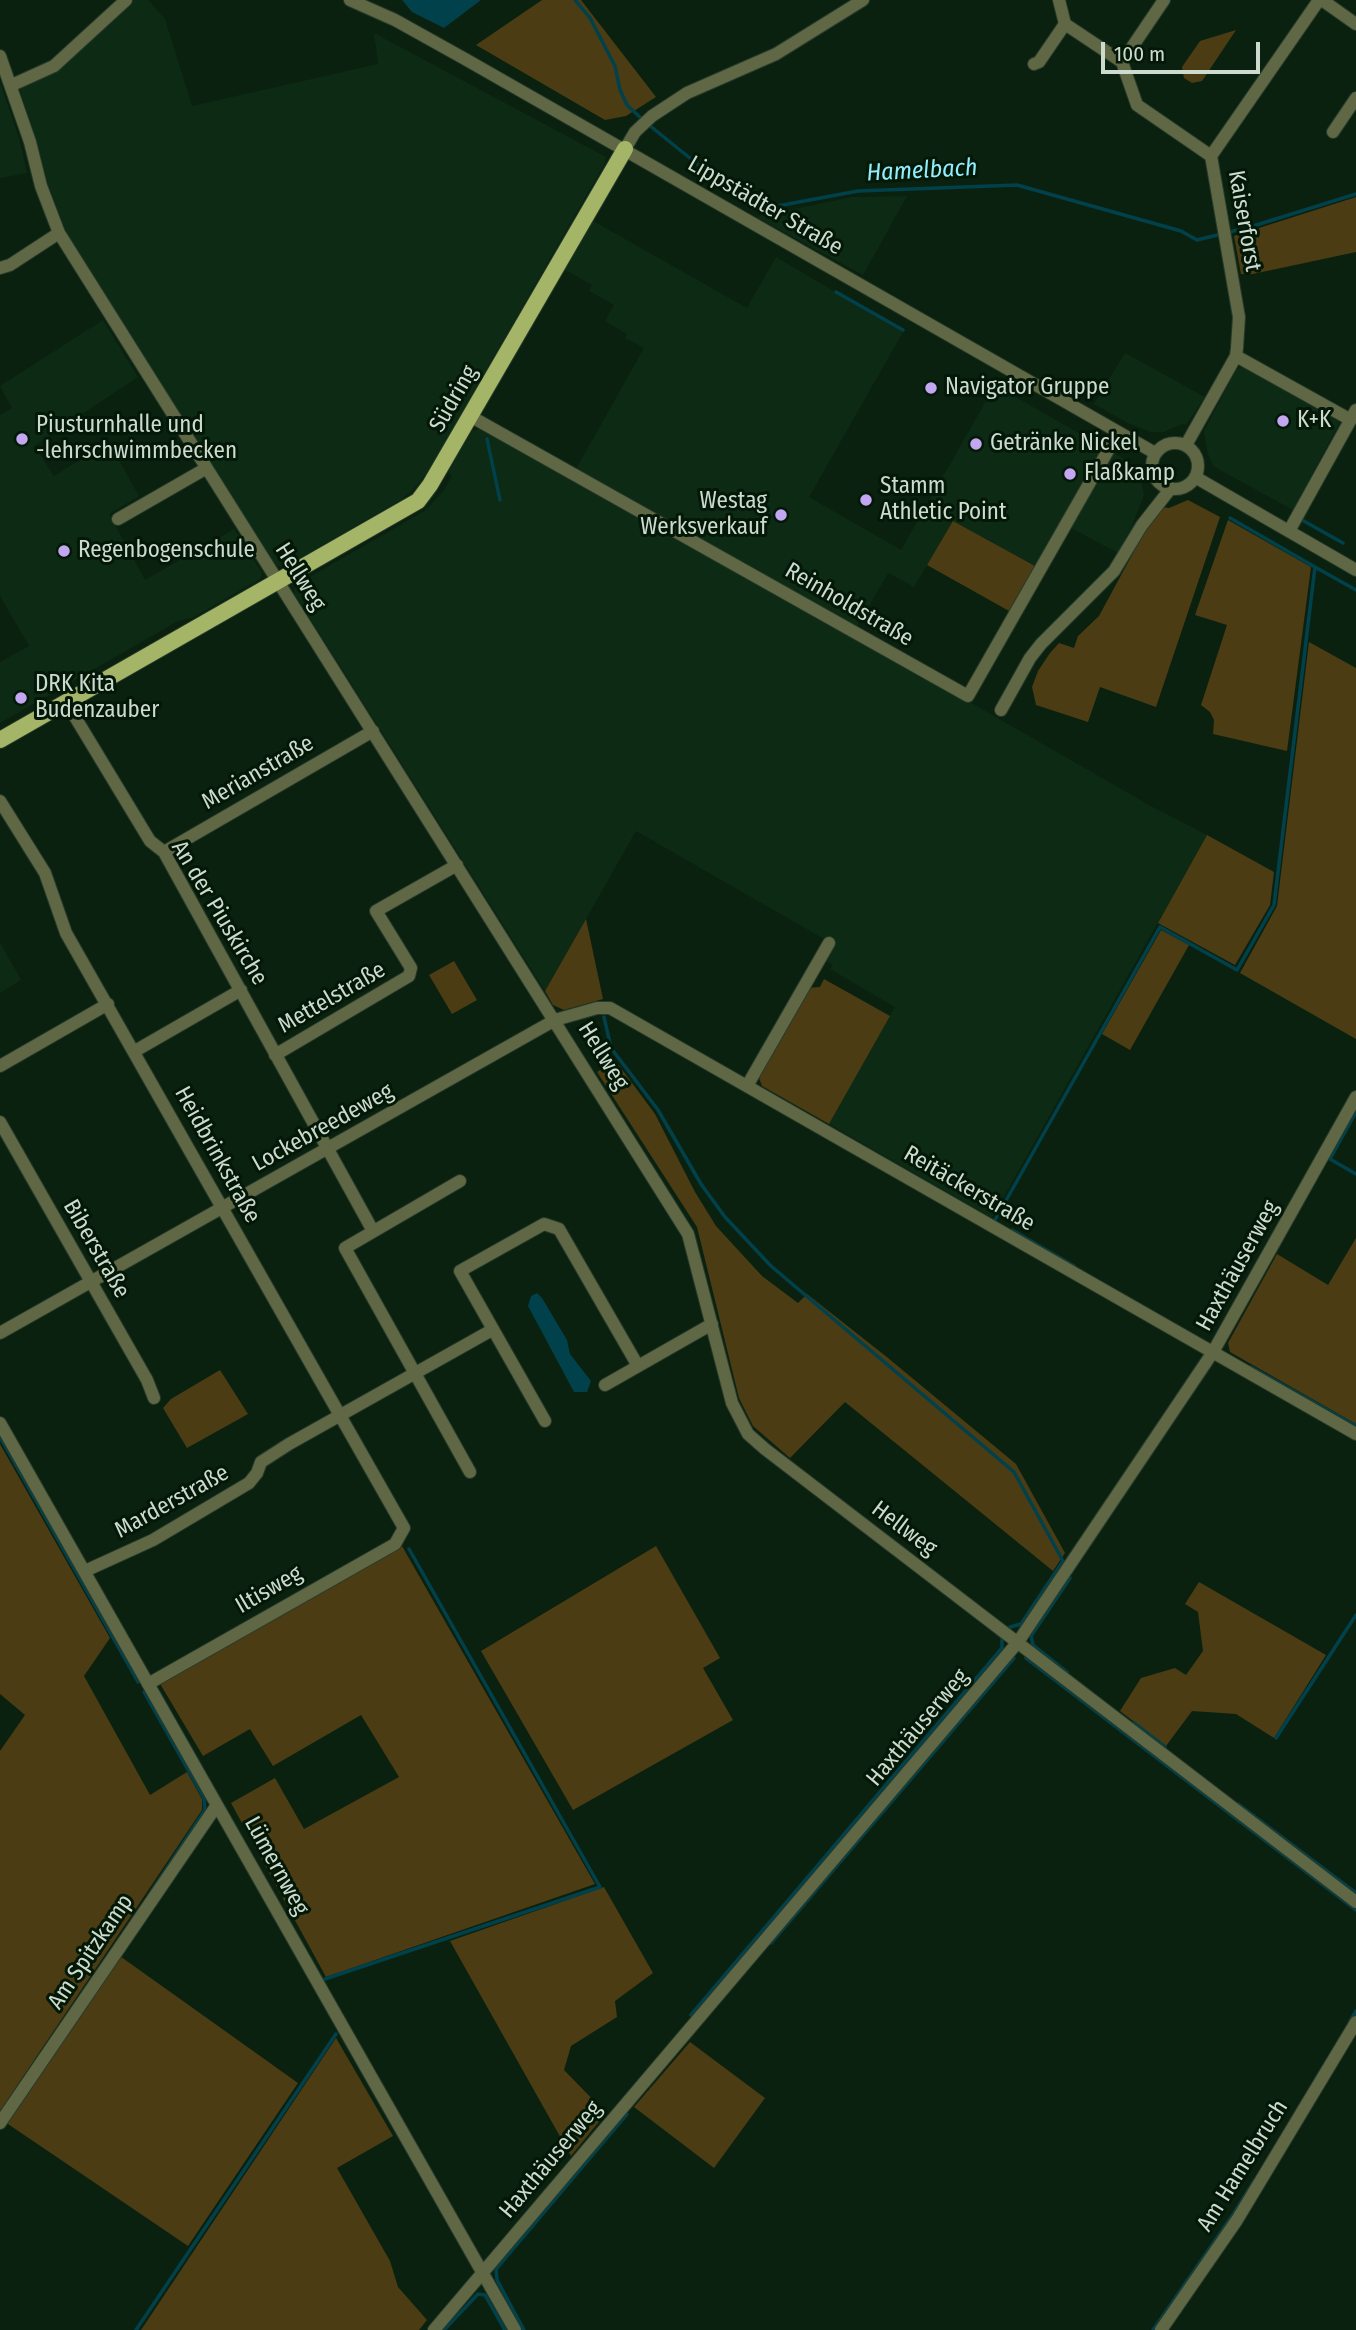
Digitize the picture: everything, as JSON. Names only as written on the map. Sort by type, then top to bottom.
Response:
[{"type":"main road","name":"Südring","points":[[0,740],[418,500],[430,485],[625,149]]},
{"type":"street","points":[[12,85],[54,66],[126,0]]},
{"type":"street","name":"Lippstädter Straße","points":[[350,0],[370,4],[1155,453]]},
{"type":"street","name":"Südring","points":[[625,149],[639,128],[652,116],[687,93],[776,54],[863,0]]},
{"type":"street","points":[[1059,0],[1065,24],[1122,62],[1137,104],[1211,156]]},
{"type":"street","points":[[1122,62],[1164,0]]},
{"type":"street","points":[[1320,0],[1356,24]]},
{"type":"street","name":"Kaiserforst","points":[[1186,445],[1236,356],[1239,317],[1211,156],[1320,0]]},
{"type":"street","points":[[1034,64],[1039,62],[1065,24]]},
{"type":"street","name":"Hellweg","points":[[0,56],[12,85],[41,186],[59,233],[688,1234],[732,1403],[748,1434],[1356,1902]]},
{"type":"street","points":[[1333,132],[1356,98]]},
{"type":"street","points":[[0,268],[10,265],[59,233]]},
{"type":"street","points":[[1236,356],[1353,415],[1289,531]]},
{"type":"street","name":"Reinholdstraße","points":[[470,416],[968,696],[1118,433]]},
{"type":"street","points":[[1169,443],[1186,445],[1194,451],[1198,459],[1199,468],[1195,477],[1185,487],[1171,488],[1158,481],[1152,468],[1155,453],[1169,443]]},
{"type":"street","points":[[118,519],[205,469]]},
{"type":"street","points":[[1195,477],[1356,570]]},
{"type":"street","points":[[1142,525],[1158,481]]},
{"type":"street","points":[[1001,710],[1036,651],[1054,629],[1114,571],[1142,525],[1171,488]]},
{"type":"street","name":"An der Piuskirche","points":[[66,702],[150,841],[164,852],[373,1231]]},
{"type":"street","name":"Merianstraße","points":[[164,852],[373,730]]},
{"type":"street","name":"Heidbrinkstraße","points":[[0,800],[45,873],[66,933],[404,1528]]},
{"type":"street","name":"Mettelstraße","points":[[275,1055],[410,976],[411,968],[376,911],[457,865]]},
{"type":"street","points":[[747,1086],[829,943]]},
{"type":"street","points":[[135,1051],[241,990]]},
{"type":"street","points":[[0,1066],[108,1004]]},
{"type":"street","name":"Reitäckerstraße","points":[[555,1020],[597,1008],[610,1008],[1356,1433]]},
{"type":"street","name":"Lockebreedeweg","points":[[0,1332],[555,1020]]},
{"type":"street","name":"Haxthäuserweg","points":[[434,2330],[1018,1642],[1213,1352],[1356,1097]]},
{"type":"street","name":"Biberstraße","points":[[0,1122],[147,1380],[154,1398]]},
{"type":"street","points":[[460,1181],[345,1248],[470,1472]]},
{"type":"street","points":[[545,1421],[460,1271],[544,1224],[559,1229],[638,1366]]},
{"type":"street","points":[[605,1385],[712,1324]]},
{"type":"street","name":"Marderstraße","points":[[85,1571],[153,1540],[250,1483],[261,1462],[492,1330]]},
{"type":"street","name":"Lümernweg","points":[[0,1423],[514,2330]]},
{"type":"street","name":"Iltisweg","points":[[148,1684],[395,1544],[404,1528]]},
{"type":"street","name":"Am Spitzkamp","points":[[0,2123],[217,1805]]},
{"type":"street","name":"Am Hamelbruch","points":[[1161,2330],[1237,2220],[1356,2022]]},
{"type":"shaded area","points":[[134,0],[148,0],[165,19],[192,106],[378,64],[374,33],[606,157],[426,474],[411,492],[399,501],[284,567],[274,565],[68,236],[48,184],[20,91],[24,84],[104,26]]},
{"type":"shaded area","points":[[542,0],[581,0],[656,97],[626,116],[605,120],[476,45]]},
{"type":"shaded area","points":[[1236,30],[1202,81],[1192,83],[1184,78],[1182,67],[1200,41]]},
{"type":"shaded area","points":[[0,82],[19,138],[27,173],[0,178]]},
{"type":"shaded area","points":[[907,196],[863,275],[756,217],[852,197]]},
{"type":"shaded area","points":[[1356,197],[1356,252],[1253,274],[1241,274],[1234,236]]},
{"type":"shaded area","points":[[593,221],[747,308],[776,257],[903,332],[809,497],[901,550],[995,385],[1138,467],[1144,495],[1118,553],[1060,522],[1035,566],[953,521],[914,587],[888,573],[856,628],[576,469],[644,348],[625,338],[627,334],[605,321],[614,305],[589,291],[592,285],[565,270]]},
{"type":"shaded area","name":"Regenbogenschule","points":[[103,320],[138,377],[34,446],[54,476],[109,442],[139,496],[109,514],[145,580],[234,529],[262,573],[260,579],[192,618],[178,621],[0,723],[0,662],[29,646],[0,596],[0,415],[12,408],[0,386]]},
{"type":"shaded area","points":[[1125,353],[1205,397],[1186,425],[1182,424],[1164,432],[1151,432],[1094,404]]},
{"type":"shaded area","points":[[1242,366],[1340,422],[1293,510],[1213,466],[1207,451],[1204,431],[1236,370]]},
{"type":"shaded area","points":[[481,429],[853,635],[1149,805],[1207,835],[992,1218],[829,1124],[895,1007],[830,969],[833,965],[824,959],[833,944],[636,831],[545,991],[294,593],[296,585],[426,510],[444,490],[452,476],[448,473],[472,431]]},
{"type":"shaded area","points":[[1188,500],[1220,517],[1156,707],[1100,687],[1088,722],[1036,705],[1032,687],[1038,671],[1050,653],[1059,643],[1074,648],[1078,636],[1099,616],[1146,529],[1162,507],[1169,508]]},
{"type":"shaded area","points":[[1228,520],[1311,567],[1287,751],[1213,734],[1214,720],[1210,712],[1201,705],[1227,625],[1195,615]]},
{"type":"shaded area","points":[[953,521],[1035,566],[1009,611],[927,565]]},
{"type":"shaded area","points":[[1309,642],[1356,668],[1356,1039],[1240,973],[1277,906]]},
{"type":"shaded area","points":[[1207,835],[1274,872],[1270,905],[1235,965],[1158,923]]},
{"type":"shaded area","points":[[586,919],[603,999],[564,1010],[553,1005],[545,991]]},
{"type":"shaded area","points":[[1161,930],[1189,945],[1130,1050],[1102,1034]]},
{"type":"shaded area","points":[[0,942],[21,980],[0,993]]},
{"type":"shaded area","points":[[454,961],[477,1000],[452,1014],[429,975]]},
{"type":"shaded area","points":[[824,979],[890,1016],[829,1124],[762,1086],[758,1075],[807,988],[820,987]]},
{"type":"shaded area","points":[[615,1060],[655,1114],[695,1192],[716,1226],[762,1276],[798,1303],[807,1294],[1016,1464],[1065,1553],[1053,1571],[845,1402],[790,1458],[753,1426],[739,1398],[697,1227],[597,1072]]},
{"type":"shaded area","points":[[1356,1238],[1356,1424],[1230,1352],[1228,1343],[1277,1254],[1328,1285]]},
{"type":"shaded area","points":[[220,1370],[248,1414],[187,1448],[163,1408],[171,1399]]},
{"type":"shaded area","points":[[0,1444],[110,1638],[84,1676],[150,1795],[187,1772],[202,1799],[202,1810],[0,2111],[0,1751],[25,1715],[0,1694]]},
{"type":"shaded area","points":[[402,1546],[595,1884],[326,1977],[231,1803],[275,1778],[304,1829],[399,1777],[361,1715],[273,1766],[250,1729],[203,1756],[159,1682]]},
{"type":"shaded area","points":[[656,1546],[720,1658],[703,1668],[733,1720],[573,1810],[481,1651]]},
{"type":"shaded area","points":[[1199,1582],[1326,1655],[1274,1738],[1236,1714],[1192,1711],[1166,1746],[1120,1711],[1141,1678],[1175,1668],[1186,1675],[1203,1651],[1198,1612],[1185,1604]]},
{"type":"shaded area","points":[[604,1887],[653,1973],[615,2001],[617,2017],[571,2046],[564,2070],[606,2113],[571,2156],[450,1941]]},
{"type":"shaded area","points":[[117,1954],[298,2083],[188,2246],[5,2122]]},
{"type":"shaded area","points":[[336,2038],[393,2136],[337,2168],[390,2261],[398,2287],[427,2320],[419,2330],[141,2330]]},
{"type":"shaded area","points":[[690,2042],[765,2098],[714,2168],[634,2107]]},
{"type":"water","points":[[402,0],[481,0],[444,28],[412,12]]},
{"type":"water","points":[[537,1293],[567,1340],[570,1354],[591,1381],[587,1392],[574,1392],[528,1306],[531,1296]]},
{"type":"waterway","name":"Hamelbach","points":[[575,0],[590,18],[615,66],[620,90],[627,105],[643,120]]},
{"type":"waterway","name":"Hamelbach","points":[[649,125],[717,180],[772,207],[858,191],[1017,185],[1181,231],[1197,240],[1250,227],[1356,194]]},
{"type":"waterway","points":[[836,292],[903,330]]},
{"type":"waterway","points":[[487,439],[500,500]]},
{"type":"waterway","points":[[995,1220],[1160,927],[1237,970],[1274,905],[1315,567],[1230,518]]},
{"type":"waterway","points":[[1302,520],[1343,543]]},
{"type":"waterway","points":[[1315,567],[1356,590]]},
{"type":"waterway","points":[[604,1017],[611,1048],[658,1110],[701,1184],[725,1217],[771,1266],[1014,1472],[1063,1561],[1021,1624],[1010,1627]]},
{"type":"waterway","points":[[1356,1112],[1330,1159],[1356,1174]]},
{"type":"waterway","points":[[1012,1230],[1074,1266]]},
{"type":"waterway","points":[[1251,1367],[1356,1426]]},
{"type":"waterway","points":[[0,1437],[138,1682]]},
{"type":"waterway","points":[[325,1979],[600,1887],[409,1549]]},
{"type":"waterway","points":[[1067,1672],[1033,1645],[1031,1636],[1070,1578]]},
{"type":"waterway","points":[[1276,1738],[1356,1615]]},
{"type":"waterway","points":[[691,2015],[1002,1648],[1002,1637]]},
{"type":"waterway","points":[[771,1943],[1014,1658]]},
{"type":"waterway","points":[[1026,1658],[1356,1910]]},
{"type":"waterway","points":[[144,1692],[204,1798],[205,1810],[149,1895]]},
{"type":"waterway","points":[[1134,1723],[1165,1747]]},
{"type":"waterway","points":[[1238,1804],[1356,1893]]},
{"type":"waterway","points":[[1350,2021],[1356,2011]]},
{"type":"waterway","points":[[136,2330],[336,2034]]},
{"type":"waterway","points":[[524,2330],[497,2280],[496,2269],[627,2114]]},
{"type":"waterway","points":[[1153,2330],[1254,2181]]},
{"type":"waterway","points":[[444,2330],[478,2294],[485,2295],[505,2330]]},
{"type":"place","name":"Navigator Gruppe","points":[[931,388]]},
{"type":"place","name":"K+K","points":[[1283,421]]},
{"type":"place","name":"Piusturnhalle und -lehrschwimmbecken","points":[[22,439]]},
{"type":"place","name":"Getränke Nickel","points":[[976,444]]},
{"type":"place","name":"Flaßkamp","points":[[1070,474]]},
{"type":"place","name":"Stamm Athletic Point","points":[[866,500]]},
{"type":"place","name":"Westag Werksverkauf","points":[[781,515]]},
{"type":"place","name":"Regenbogenschule","points":[[64,551]]},
{"type":"place","name":"DRK Kita Budenzauber","points":[[21,698]]}]
